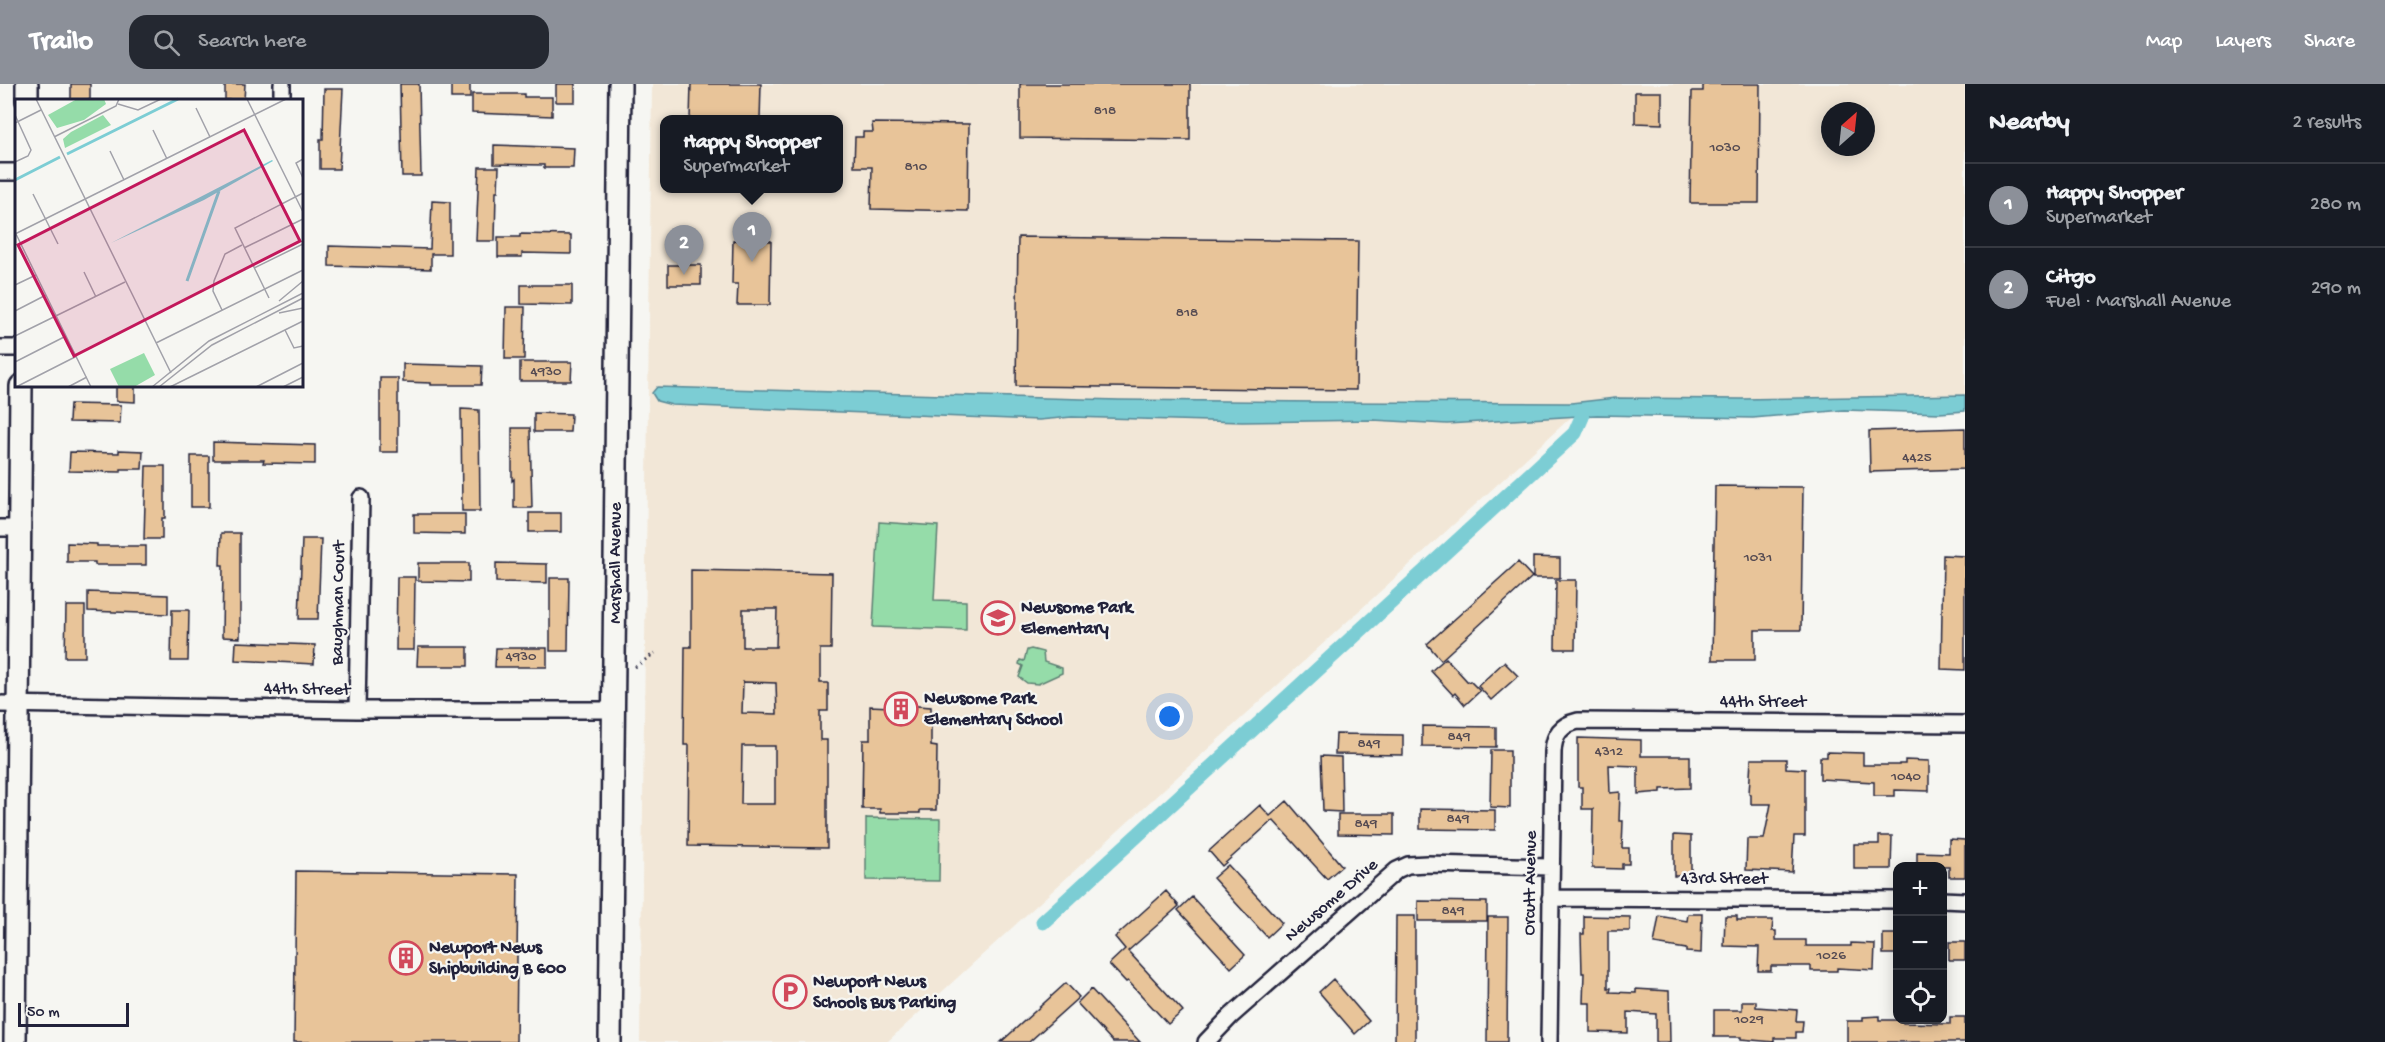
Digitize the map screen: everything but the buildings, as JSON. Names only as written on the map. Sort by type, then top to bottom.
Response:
[{"type":"street","name":"Marshall Avenue","points":[[610,1042],[620,84]]},
{"type":"street","points":[[15,1042],[8,878],[10,528],[21,387]]},
{"type":"street","name":"Baughman Court","points":[[357,710],[361,498]]},
{"type":"street","name":"44th Street","points":[[9,704],[357,710],[614,710]]},
{"type":"street","name":"44th Street","points":[[1562,728],[1578,721],[1965,724]]},
{"type":"street","name":"Orcutt Avenue","points":[[1549,1042],[1553,742],[1562,728]]},
{"type":"street","name":"Newsome Drive","points":[[1206,1042],[1231,1016],[1397,870],[1427,864],[1550,867]]},
{"type":"street","name":"43rd Street","points":[[1550,898],[1893,900]]},
{"type":"street","points":[[1947,900],[1965,901]]},
{"type":"path","points":[[635,667],[655,653]]},
{"type":"shaded area","points":[[652,84],[1965,84],[1965,400],[1580,409],[887,1042],[640,1042]]},
{"type":"green space","points":[[879,522],[938,526],[934,600],[966,601],[966,630],[873,627]]},
{"type":"green space","points":[[1027,650],[1043,652],[1044,662],[1062,668],[1062,673],[1038,684],[1027,683],[1019,677],[1023,666],[1019,664],[1020,660],[1024,661]]},
{"type":"green space","points":[[866,818],[940,819],[939,881],[866,880]]},
{"type":"water","points":[[657,387],[1119,400],[1322,402],[1571,403],[1615,398],[1742,399],[1965,395],[1965,411],[1940,413],[1844,410],[1753,418],[1597,415],[1447,424],[1373,420],[1242,422],[1072,417],[1039,420],[672,405],[657,401],[652,393]]},
{"type":"waterway","points":[[1043,922],[1575,433],[1582,417]]},
{"type":"place","name":"Happy Shopper","points":[[752,262]]},
{"type":"place","name":"Citgo","points":[[684,275]]},
{"type":"place","name":"Newsome Park Elementary","points":[[998,618]]},
{"type":"place","name":"Newsome Park Elementary School","points":[[901,709]]},
{"type":"place","name":"Newport News Shipbuilding B 600","points":[[406,958]]},
{"type":"place","name":"Newport News Schools Bus Parking","points":[[790,992]]}]
